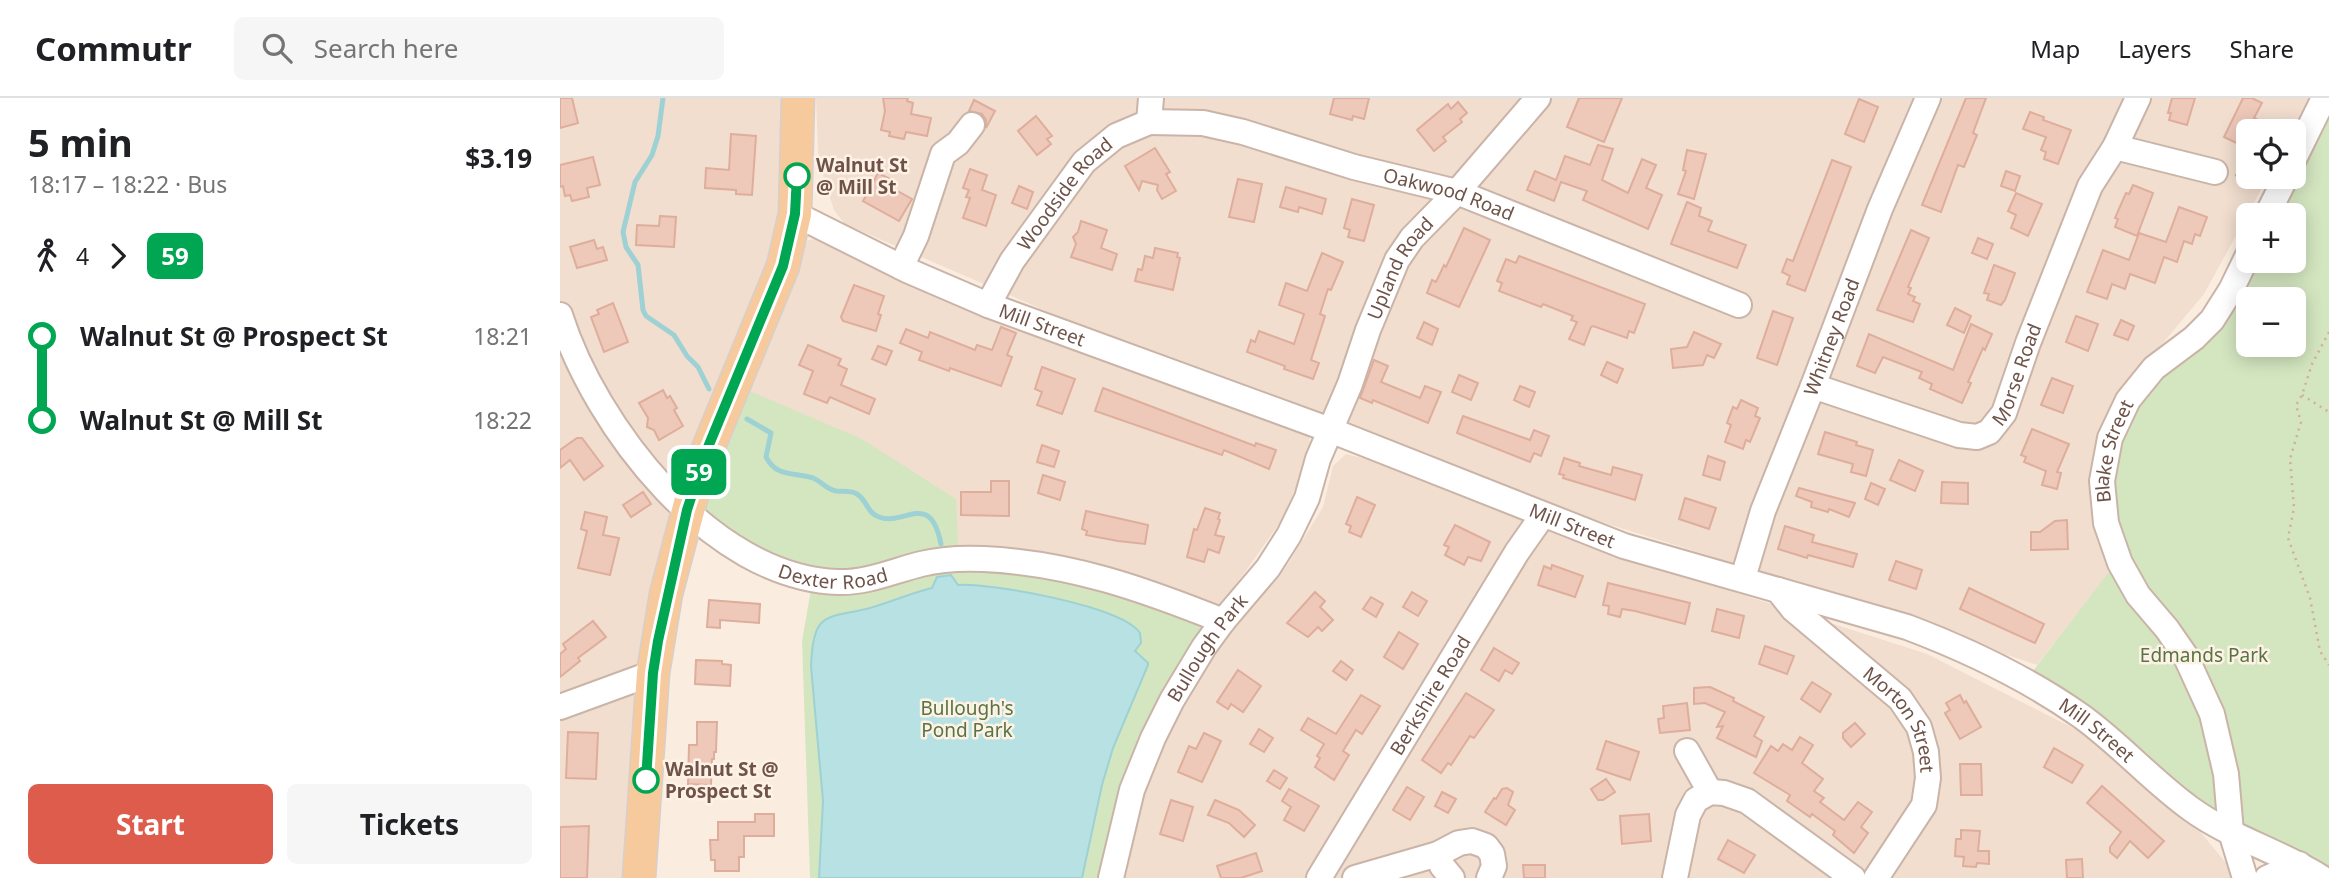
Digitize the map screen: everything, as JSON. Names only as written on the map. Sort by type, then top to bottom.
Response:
[{"type":"main road","points":[[639,878],[653,673],[666,594],[687,510],[711,441],[783,266],[795,214],[797,98]]},
{"type":"street","name":"Upland Road","points":[[1330,430],[1397,260],[1412,238],[1457,192],[1538,98]]},
{"type":"street","name":"Whitney Road","points":[[1743,578],[1763,511],[1880,209],[1928,98]]},
{"type":"street","name":"Morse Road","points":[[1813,386],[1959,435],[1977,438],[1989,432],[2004,413],[2090,186],[2115,147],[2138,98]]},
{"type":"street","points":[[2306,135],[2324,98]]},
{"type":"street","name":"Oakwood Road","points":[[1150,110],[1243,132],[1354,167],[1457,192],[1739,305]]},
{"type":"street","name":"Woodside Road","points":[[988,305],[1012,261],[1084,162],[1150,110]]},
{"type":"street","points":[[901,267],[916,236],[943,154],[958,143],[972,125]]},
{"type":"street","points":[[2115,147],[2215,172]]},
{"type":"street","name":"Mill Street","points":[[795,214],[901,267],[988,305],[1330,430],[1543,516],[1624,546],[1743,578],[1945,641],[2026,680],[2081,716],[2192,809],[2322,878]]},
{"type":"street","name":"Blake Street","points":[[2239,273],[2212,320],[2194,338],[2154,368],[2127,400],[2110,438],[2102,481],[2108,530],[2121,567],[2138,595],[2185,655],[2210,709],[2226,774],[2231,832],[2245,878]]},
{"type":"street","name":"Dexter Road","points":[[560,314],[582,371],[628,446],[687,510],[747,555],[785,571],[835,582],[856,582],[924,563],[952,559],[1011,561],[1072,570],[1115,581],[1223,621]]},
{"type":"street","name":"Bullough Park","points":[[1111,878],[1132,790],[1148,748],[1182,681],[1223,621],[1268,568],[1289,536],[1307,498],[1330,430]]},
{"type":"street","name":"Berkshire Road","points":[[1319,878],[1510,564],[1543,516]]},
{"type":"street","name":"Morton Street","points":[[1779,590],[1793,609],[1900,699],[1919,727],[1926,751],[1928,778],[1924,805],[1876,878]]},
{"type":"street","points":[[560,707],[653,673]]},
{"type":"street","points":[[1687,751],[1710,792]]},
{"type":"street","points":[[1675,878],[1689,814],[1696,800],[1710,792],[1724,793],[1747,801],[1853,878]]},
{"type":"street","points":[[1355,878],[1438,854],[1459,843],[1472,841],[1486,846],[1492,854],[1494,866],[1489,878]]},
{"type":"street","points":[[1438,854],[1442,866],[1452,878]]},
{"type":"street","points":[[2267,878],[2299,864]]},
{"type":"path","points":[[2329,332],[2312,364],[2296,405],[2301,422],[2290,459],[2294,508],[2288,538],[2310,598],[2320,651],[2329,665]]},
{"type":"path","points":[[2302,395],[2329,412]]},
{"type":"shaded area","points":[[560,98],[789,98],[777,236],[698,440],[636,878],[560,878]]},
{"type":"shaded area","points":[[816,98],[2310,98],[2299,119],[2236,119],[2236,189],[2261,189],[2254,203],[2236,203],[2236,236],[2204,294],[2118,397],[2098,445],[2091,502],[2099,544],[2112,569],[2037,665],[1788,580],[1585,517],[1090,330],[845,224],[834,210],[818,152]]},
{"type":"shaded area","points":[[822,238],[1309,434],[1311,453],[1281,521],[1221,606],[1164,587],[958,548],[745,389],[800,251],[808,240]]},
{"type":"shaded area","points":[[1346,454],[1731,591],[1927,654],[2085,734],[2193,823],[2231,869],[2232,878],[1124,878],[1145,792],[1173,721],[1224,638],[1288,564],[1323,507],[1333,466]]},
{"type":"green space","name":"Edmands Park","points":[[2329,98],[2329,878],[2271,850],[2026,680],[2118,560],[2110,438],[2240,273],[2306,273],[2306,203],[2273,203],[2280,189],[2306,189],[2306,138]]},
{"type":"green space","name":"Bullough's Pond Park","points":[[733,384],[862,439],[956,499],[959,559],[980,559],[1223,621],[1182,681],[1111,878],[810,878],[802,641],[813,578],[687,510]]},
{"type":"water","points":[[951,575],[958,585],[1026,592],[1084,605],[1129,623],[1140,633],[1141,643],[1135,651],[1148,665],[1113,748],[1102,785],[1082,878],[819,878],[823,801],[811,666],[815,635],[819,626],[833,616],[870,608],[932,588],[937,577]]},
{"type":"building","points":[[560,98],[572,98],[578,123],[560,128]]},
{"type":"building","points":[[883,98],[908,98],[907,101],[913,103],[911,114],[931,118],[927,136],[906,132],[904,139],[889,136],[890,132],[881,130],[885,111]]},
{"type":"building","points":[[1334,98],[1369,98],[1364,119],[1353,116],[1352,120],[1330,114]]},
{"type":"building","points":[[1579,98],[1622,98],[1604,142],[1567,127]]},
{"type":"building","points":[[1966,98],[1986,98],[1973,133],[1977,135],[1964,167],[1958,165],[1941,212],[1922,205]]},
{"type":"building","points":[[2172,98],[2195,98],[2187,125],[2169,120]]},
{"type":"building","points":[[2243,98],[2252,98],[2262,103],[2254,118],[2256,119],[2236,119],[2236,143],[2224,137]]},
{"type":"building","points":[[1859,99],[1878,107],[1864,142],[1845,134]]},
{"type":"building","points":[[974,100],[995,111],[986,128],[986,120],[982,114],[969,111]]},
{"type":"building","points":[[1458,102],[1467,113],[1460,119],[1462,122],[1443,137],[1446,141],[1434,151],[1417,130],[1448,104],[1451,109]]},
{"type":"building","points":[[2030,112],[2071,130],[2058,164],[2044,159],[2046,152],[2041,150],[2046,137],[2023,129]]},
{"type":"building","points":[[1036,116],[1052,136],[1047,139],[1051,144],[1037,155],[1018,131]]},
{"type":"building","points":[[731,134],[756,136],[752,195],[736,194],[736,190],[705,188],[706,168],[729,170]]},
{"type":"building","points":[[1598,145],[1613,149],[1602,180],[1628,193],[1642,159],[1656,165],[1646,188],[1662,195],[1648,229],[1583,200],[1587,191],[1561,182],[1554,201],[1527,190],[1535,171],[1556,180],[1565,156],[1590,165]]},
{"type":"building","points":[[1155,148],[1170,172],[1166,174],[1176,191],[1162,199],[1157,190],[1158,185],[1142,181],[1139,190],[1125,166]]},
{"type":"building","points":[[1687,150],[1706,154],[1694,199],[1678,194],[1686,171],[1683,170]]},
{"type":"building","points":[[593,157],[600,185],[587,188],[589,197],[572,201],[570,195],[565,196],[563,186],[560,187],[560,165]]},
{"type":"building","points":[[1832,160],[1851,167],[1805,291],[1787,284],[1790,276],[1782,272],[1787,259],[1793,261]]},
{"type":"building","points":[[970,169],[987,175],[982,190],[996,195],[986,226],[963,218],[970,198],[966,197],[969,190],[963,188]]},
{"type":"building","points":[[2006,171],[2020,176],[2015,191],[2001,186]]},
{"type":"building","points":[[878,173],[890,179],[887,185],[912,199],[899,221],[863,201]]},
{"type":"building","points":[[1238,179],[1262,184],[1254,222],[1229,217]]},
{"type":"building","points":[[2133,185],[2153,193],[2137,236],[2115,227],[2118,219],[2115,218],[2126,193],[2129,194]]},
{"type":"building","points":[[1019,186],[1033,192],[1027,209],[1012,203]]},
{"type":"building","points":[[1286,187],[1326,199],[1322,214],[1299,207],[1298,212],[1280,207]]},
{"type":"building","points":[[2016,193],[2042,204],[2028,236],[2011,228],[2016,215],[2008,211]]},
{"type":"building","points":[[1352,199],[1374,205],[1364,241],[1348,237],[1350,230],[1344,228]]},
{"type":"building","points":[[1687,202],[1701,208],[1699,216],[1712,221],[1708,231],[1746,245],[1737,268],[1671,244]]},
{"type":"building","points":[[2179,207],[2207,217],[2200,236],[2195,234],[2192,244],[2184,241],[2177,262],[2164,257],[2155,283],[2130,274],[2125,289],[2112,284],[2107,299],[2087,292],[2103,250],[2129,260],[2139,233],[2166,242]]},
{"type":"building","points":[[660,216],[676,217],[674,247],[636,245],[637,225],[659,226]]},
{"type":"building","points":[[1081,221],[1107,230],[1101,248],[1117,254],[1112,270],[1071,257],[1076,244],[1073,237],[1078,232]]},
{"type":"building","points":[[1464,228],[1490,240],[1459,307],[1427,293],[1432,280],[1436,282],[1444,265],[1446,267]]},
{"type":"building","points":[[1911,230],[1929,238],[1908,287],[1911,288],[1908,294],[1915,297],[1913,301],[1920,304],[1913,322],[1877,310]]},
{"type":"building","points":[[1978,238],[1993,244],[1987,259],[1972,253]]},
{"type":"building","points":[[594,240],[597,249],[603,247],[607,260],[577,268],[570,247]]},
{"type":"building","points":[[1155,248],[1178,253],[1177,257],[1180,258],[1173,290],[1135,281],[1138,269],[1142,270],[1145,256],[1153,258]]},
{"type":"building","points":[[1322,253],[1343,262],[1331,290],[1328,289],[1320,314],[1325,316],[1311,360],[1319,363],[1313,379],[1247,352],[1251,340],[1255,342],[1259,331],[1294,344],[1304,314],[1279,305],[1286,283],[1307,291]]},
{"type":"building","points":[[1519,256],[1645,304],[1634,333],[1629,331],[1627,338],[1593,326],[1584,345],[1569,339],[1577,322],[1571,320],[1573,316],[1499,291],[1502,283],[1497,281],[1506,259],[1516,263]]},
{"type":"building","points":[[1994,265],[2015,273],[2001,305],[1987,300],[1989,294],[1984,293]]},
{"type":"building","points":[[854,285],[884,296],[876,331],[843,321],[841,317]]},
{"type":"building","points":[[613,303],[628,342],[604,352],[591,317],[599,314],[597,310]]},
{"type":"building","points":[[1955,308],[1971,316],[1964,333],[1947,325]]},
{"type":"building","points":[[1773,311],[1793,318],[1777,365],[1757,358]]},
{"type":"building","points":[[2076,316],[2098,324],[2088,351],[2066,342]]},
{"type":"building","points":[[2121,320],[2134,326],[2128,340],[2114,335]]},
{"type":"building","points":[[1424,322],[1438,329],[1432,345],[1417,338]]},
{"type":"building","points":[[1971,324],[1992,334],[1968,382],[1971,383],[1962,403],[1930,389],[1932,384],[1919,378],[1922,372],[1883,357],[1875,373],[1857,366],[1869,334],[1953,370]]},
{"type":"building","points":[[1001,327],[1016,333],[1007,355],[1012,357],[1001,386],[919,360],[922,352],[900,343],[906,329],[928,338],[930,332],[975,350],[977,345],[992,350]]},
{"type":"building","points":[[1694,332],[1721,344],[1714,358],[1707,355],[1703,365],[1673,368],[1671,349],[1687,347]]},
{"type":"building","points":[[808,345],[841,359],[838,365],[847,369],[841,385],[875,399],[869,414],[830,397],[827,403],[804,394],[813,371],[799,365]]},
{"type":"building","points":[[878,346],[892,351],[886,365],[872,359]]},
{"type":"building","points":[[1374,360],[1388,366],[1381,382],[1420,398],[1425,386],[1441,392],[1428,423],[1373,400],[1372,403],[1360,398]]},
{"type":"building","points":[[1607,362],[1623,369],[1617,383],[1601,375]]},
{"type":"building","points":[[1042,367],[1075,379],[1062,414],[1037,405],[1042,392],[1035,389]]},
{"type":"building","points":[[1459,375],[1478,383],[1471,400],[1452,392]]},
{"type":"building","points":[[2052,378],[2073,386],[2063,413],[2041,405]]},
{"type":"building","points":[[1520,386],[1535,392],[1529,407],[1514,400]]},
{"type":"building","points":[[1103,388],[1255,446],[1256,443],[1276,450],[1269,469],[1224,450],[1222,455],[1095,411]]},
{"type":"building","points":[[663,390],[677,408],[674,410],[683,426],[659,440],[654,430],[647,427],[648,418],[639,403]]},
{"type":"building","points":[[1741,400],[1758,408],[1755,416],[1760,418],[1750,442],[1746,440],[1743,449],[1725,442],[1731,425],[1727,423],[1733,407],[1737,409]]},
{"type":"building","points":[[1463,416],[1530,440],[1534,430],[1549,436],[1541,456],[1534,453],[1530,462],[1457,433]]},
{"type":"building","points":[[2032,429],[2069,444],[2057,472],[2061,473],[2057,489],[2042,485],[2046,471],[2024,462],[2026,457],[2021,455]]},
{"type":"building","points":[[1825,432],[1873,450],[1866,476],[1851,472],[1853,464],[1818,454]]},
{"type":"building","points":[[577,438],[582,438],[603,466],[584,480],[570,460],[560,468],[560,450]]},
{"type":"building","points":[[1042,445],[1059,451],[1054,467],[1037,462]]},
{"type":"building","points":[[1708,456],[1725,462],[1720,480],[1703,475]]},
{"type":"building","points":[[1564,458],[1580,463],[1579,466],[1611,475],[1613,467],[1642,475],[1635,500],[1563,478],[1564,475],[1559,474]]},
{"type":"building","points":[[1899,460],[1923,471],[1915,491],[1890,480]]},
{"type":"building","points":[[1043,475],[1065,482],[1060,500],[1038,493]]},
{"type":"building","points":[[991,481],[1009,481],[1009,516],[961,515],[961,492],[991,492]]},
{"type":"building","points":[[1942,482],[1968,483],[1968,504],[1941,503]]},
{"type":"building","points":[[1871,483],[1885,489],[1878,505],[1865,499]]},
{"type":"building","points":[[1799,488],[1855,503],[1849,517],[1829,509],[1828,512],[1811,507],[1812,502],[1796,496]]},
{"type":"building","points":[[643,492],[651,504],[631,517],[623,505]]},
{"type":"building","points":[[1357,497],[1375,505],[1361,537],[1349,532],[1351,526],[1346,524]]},
{"type":"building","points":[[1685,498],[1716,508],[1709,529],[1679,519]]},
{"type":"building","points":[[1205,508],[1220,513],[1215,535],[1224,537],[1219,553],[1208,549],[1204,562],[1187,557],[1194,529],[1197,530]]},
{"type":"building","points":[[1086,511],[1148,525],[1145,544],[1086,535],[1087,531],[1082,529]]},
{"type":"building","points":[[585,512],[607,517],[603,535],[619,538],[610,575],[578,568],[587,531],[581,529]]},
{"type":"building","points":[[2067,520],[2068,549],[2031,550],[2031,532],[2040,532],[2055,521]]},
{"type":"building","points":[[1455,525],[1490,542],[1481,561],[1468,557],[1464,565],[1445,555],[1449,547],[1444,545]]},
{"type":"building","points":[[1785,526],[1814,535],[1812,542],[1857,554],[1853,567],[1778,549]]},
{"type":"building","points":[[1896,561],[1922,570],[1916,589],[1889,580]]},
{"type":"building","points":[[1552,565],[1583,576],[1575,597],[1538,585],[1544,566],[1551,569]]},
{"type":"building","points":[[1608,583],[1690,603],[1685,624],[1622,609],[1620,617],[1608,614],[1609,606],[1603,605]]},
{"type":"building","points":[[1969,588],[2044,624],[2035,643],[1960,609]]},
{"type":"building","points":[[1315,592],[1325,601],[1320,607],[1333,620],[1322,631],[1318,627],[1308,637],[1287,623]]},
{"type":"building","points":[[1412,592],[1427,601],[1418,616],[1403,607]]},
{"type":"building","points":[[1371,597],[1383,604],[1376,617],[1363,609]]},
{"type":"building","points":[[709,600],[760,604],[759,623],[720,620],[720,628],[707,627]]},
{"type":"building","points":[[1717,609],[1744,616],[1739,638],[1712,631]]},
{"type":"building","points":[[593,621],[606,637],[578,658],[580,661],[560,677],[560,654],[566,649],[563,644]]},
{"type":"building","points":[[1399,632],[1418,644],[1403,669],[1384,657]]},
{"type":"building","points":[[1765,646],[1794,656],[1787,674],[1759,664]]},
{"type":"building","points":[[1494,648],[1519,663],[1512,674],[1505,670],[1499,681],[1481,670]]},
{"type":"building","points":[[696,660],[722,661],[722,664],[731,665],[730,686],[695,684]]},
{"type":"building","points":[[1341,661],[1353,670],[1346,680],[1333,671]]},
{"type":"building","points":[[1238,670],[1261,686],[1243,712],[1231,704],[1228,709],[1217,702]]},
{"type":"building","points":[[1812,682],[1831,694],[1820,712],[1801,699]]},
{"type":"building","points":[[1710,687],[1764,717],[1754,736],[1762,741],[1756,757],[1717,738],[1723,726],[1717,727],[1725,712],[1705,703],[1694,704],[1694,688]]},
{"type":"building","points":[[1466,693],[1494,710],[1474,738],[1470,736],[1451,765],[1448,763],[1441,773],[1422,760]]},
{"type":"building","points":[[1361,695],[1380,706],[1362,734],[1356,730],[1343,751],[1349,755],[1334,780],[1315,767],[1320,758],[1317,756],[1324,744],[1301,730],[1308,718],[1336,734]]},
{"type":"building","points":[[1960,695],[1981,727],[1960,739],[1945,713],[1950,710],[1946,703]]},
{"type":"building","points":[[1687,703],[1690,730],[1660,733],[1658,719],[1664,718],[1663,706]]},
{"type":"building","points":[[697,722],[717,722],[711,785],[688,784],[689,745],[697,745]]},
{"type":"building","points":[[1855,723],[1865,734],[1851,747],[1843,738],[1843,733]]},
{"type":"building","points":[[1259,729],[1273,738],[1264,752],[1250,744]]},
{"type":"building","points":[[568,732],[598,733],[596,779],[566,778]]},
{"type":"building","points":[[1204,733],[1221,741],[1202,782],[1178,772],[1189,746],[1196,749]]},
{"type":"building","points":[[1800,737],[1813,745],[1802,763],[1823,779],[1814,791],[1824,798],[1820,802],[1844,820],[1858,802],[1872,812],[1861,827],[1868,833],[1854,853],[1833,835],[1835,831],[1812,814],[1810,817],[1787,801],[1790,795],[1754,773],[1771,746],[1778,751],[1783,744],[1792,750]]},
{"type":"building","points":[[1606,741],[1639,752],[1630,780],[1597,769]]},
{"type":"building","points":[[2054,748],[2083,765],[2072,783],[2044,767]]},
{"type":"building","points":[[1960,764],[1981,764],[1982,795],[1961,795]]},
{"type":"building","points":[[1274,770],[1287,778],[1280,789],[1267,781]]},
{"type":"building","points":[[1606,779],[1615,792],[1603,800],[1598,800],[1591,789]]},
{"type":"building","points":[[2102,786],[2164,841],[2148,858],[2130,841],[2117,858],[2110,852],[2110,847],[2121,832],[2087,803]]},
{"type":"building","points":[[1407,787],[1424,797],[1410,820],[1393,810]]},
{"type":"building","points":[[1507,788],[1513,792],[1508,805],[1515,810],[1506,825],[1485,812],[1502,789]]},
{"type":"building","points":[[1289,789],[1319,806],[1304,831],[1284,820],[1291,807],[1282,801]]},
{"type":"building","points":[[1442,792],[1456,799],[1448,813],[1435,806]]},
{"type":"building","points":[[1171,800],[1193,807],[1183,841],[1160,834]]},
{"type":"building","points":[[1215,800],[1239,810],[1255,825],[1244,837],[1229,823],[1208,815]]},
{"type":"building","points":[[755,814],[774,814],[774,836],[744,836],[744,857],[739,857],[739,871],[715,871],[715,860],[711,860],[710,840],[718,840],[718,822],[755,822]]},
{"type":"building","points":[[1649,814],[1651,841],[1622,844],[1620,816]]},
{"type":"building","points":[[589,826],[587,878],[560,878],[560,827]]},
{"type":"building","points":[[1961,830],[1980,831],[1978,851],[1989,851],[1989,864],[1963,866],[1964,857],[1955,856],[1956,839],[1961,839]]},
{"type":"building","points":[[1728,840],[1755,855],[1744,873],[1718,859]]},
{"type":"building","points":[[1256,853],[1262,871],[1241,878],[1221,878],[1217,866]]},
{"type":"building","points":[[2082,859],[2083,878],[2067,878],[2066,860]]},
{"type":"building","points":[[1523,865],[1545,865],[1545,878],[1524,878]]},
{"type":"waterway","points":[[663,98],[658,136],[652,155],[635,182],[623,232],[626,247],[638,265],[646,316],[674,335],[687,356],[698,367],[709,389]]},
{"type":"waterway","points":[[747,419],[771,433],[766,457],[775,468],[813,478],[832,490],[854,493],[879,517],[888,519],[923,514],[930,518],[936,527],[941,544]]},
{"type":"bus line","name":"59","points":[[646,780],[653,673],[666,594],[698,473],[783,266],[795,214],[797,176]]},
{"type":"place","name":"Walnut St @ Mill St","points":[[797,176]]},
{"type":"place","name":"Walnut St @ Prospect St","points":[[646,780]]}]
